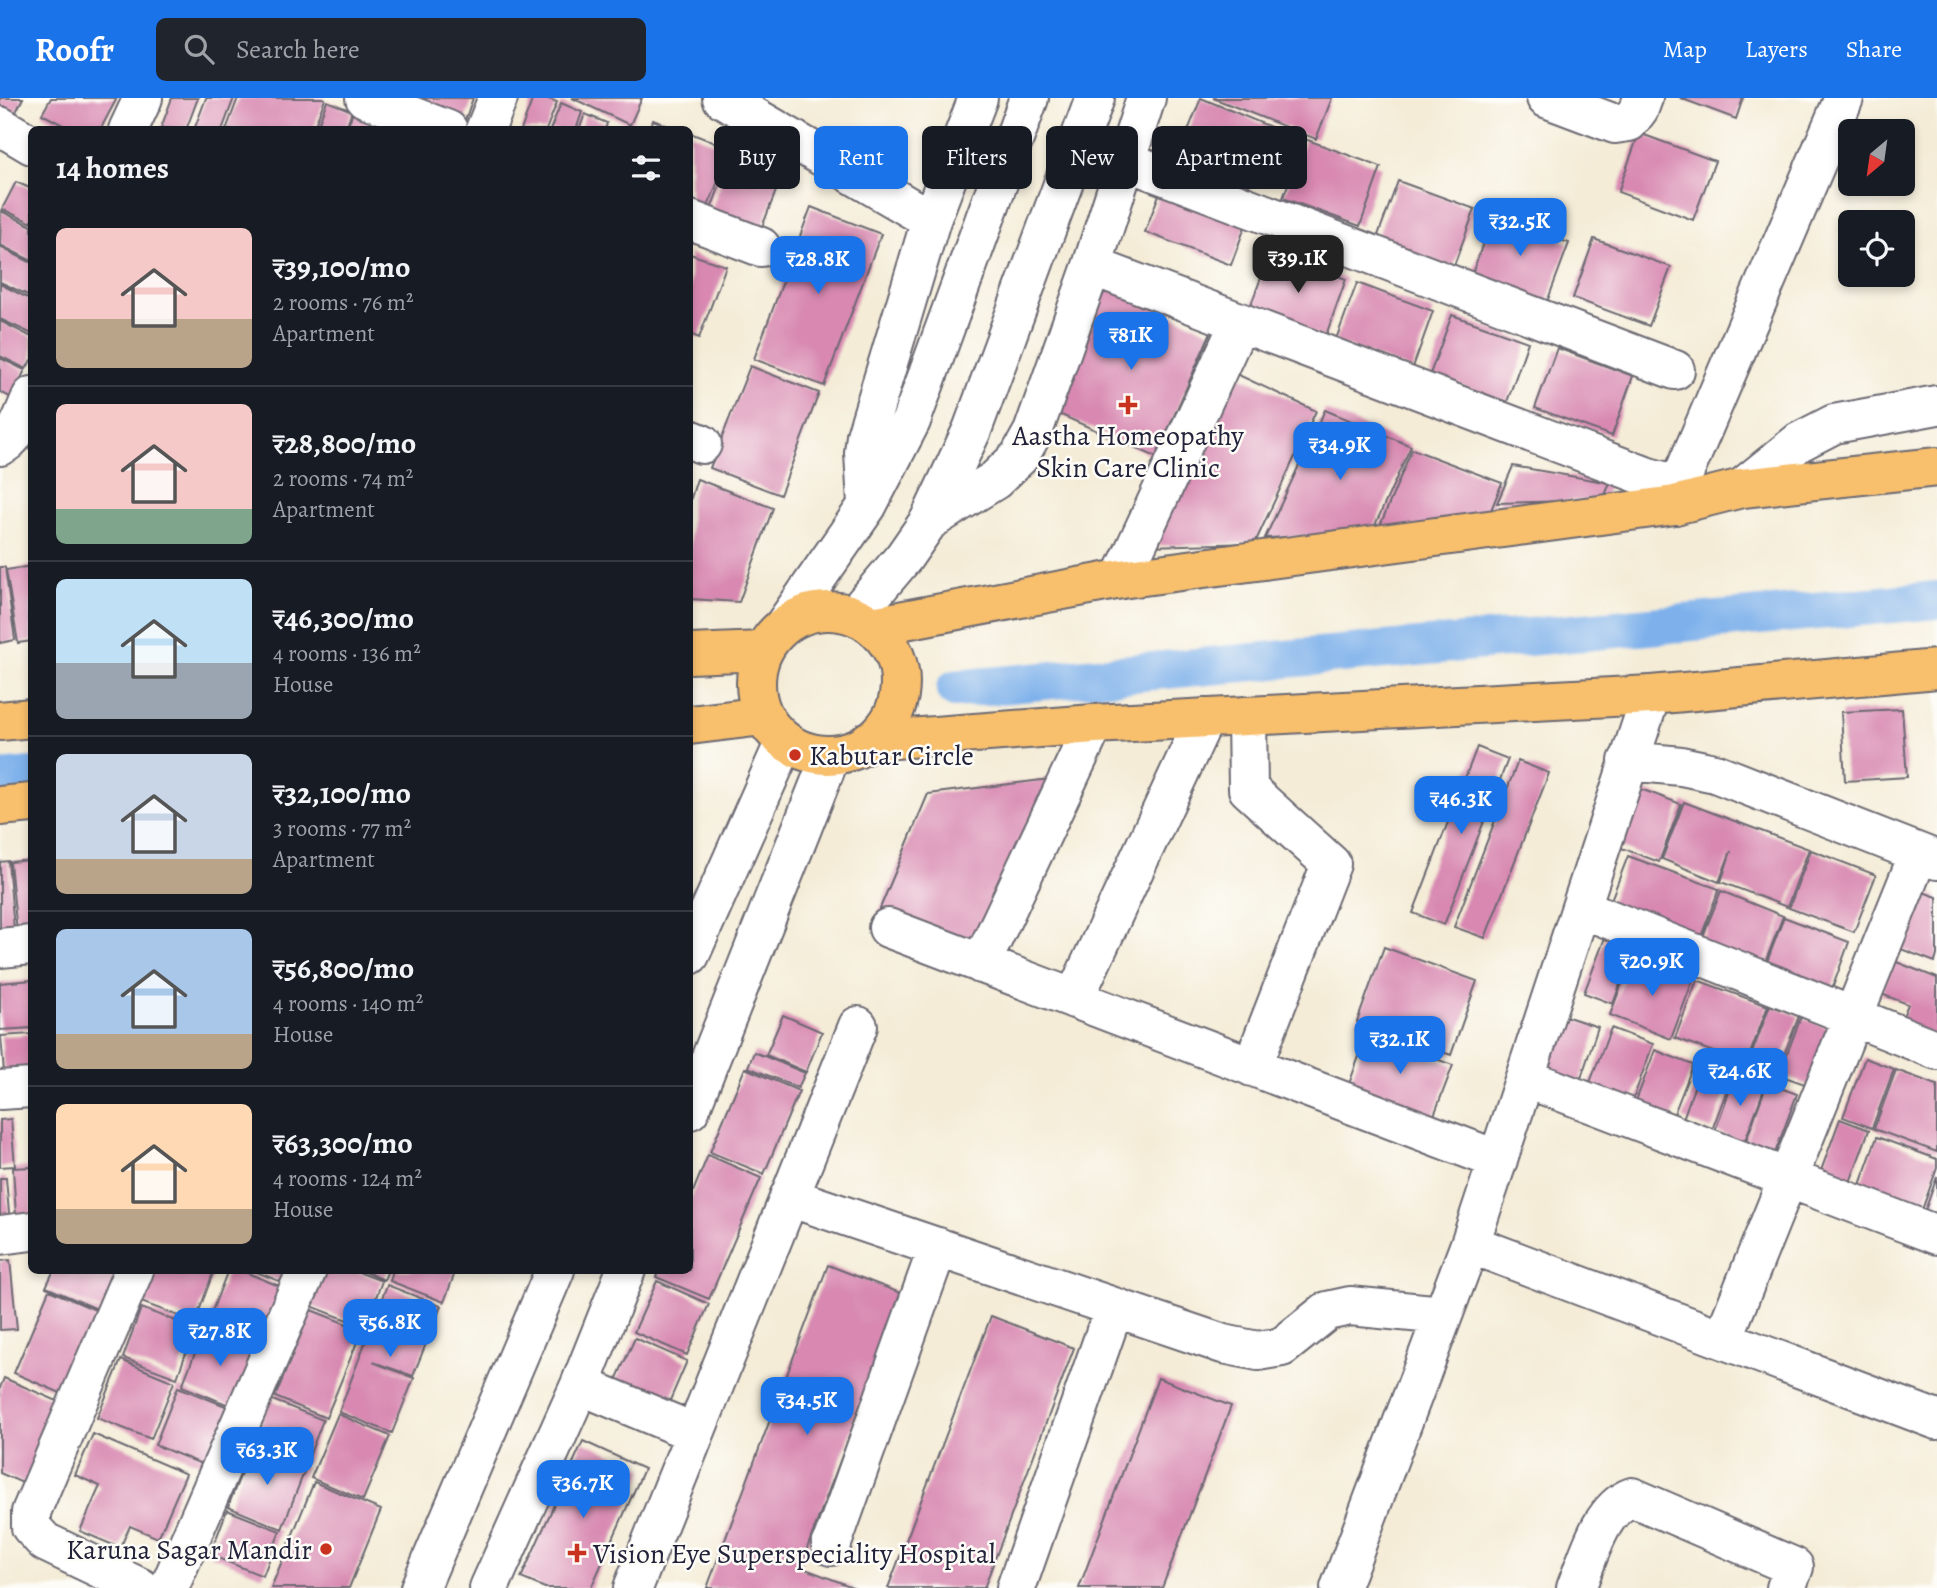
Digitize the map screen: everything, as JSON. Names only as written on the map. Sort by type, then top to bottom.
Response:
[{"type":"main road","points":[[693,653],[773,637],[819,611],[864,621],[1121,579],[1677,495],[1937,467]]},
{"type":"main road","points":[[773,637],[755,683],[774,728],[806,752],[831,755],[856,750],[877,736],[896,707],[900,675],[889,644],[864,621]]},
{"type":"main road","points":[[869,741],[1094,724],[1651,695],[1937,668]]},
{"type":"main road","points":[[0,721],[28,718]]},
{"type":"main road","points":[[693,725],[774,728]]},
{"type":"main road","points":[[0,806],[28,803]]},
{"type":"street","points":[[130,126],[143,98]]},
{"type":"street","points":[[365,98],[438,126]]},
{"type":"street","points":[[487,126],[498,98]]},
{"type":"street","points":[[722,98],[931,220]]},
{"type":"street","points":[[867,506],[864,453],[866,436],[931,220],[978,98]]},
{"type":"street","points":[[773,637],[867,506],[911,421],[1029,98]]},
{"type":"street","points":[[864,621],[929,521],[972,430],[1095,98]]},
{"type":"street","points":[[1137,126],[1146,98]]},
{"type":"street","points":[[1546,98],[1615,124],[1629,122],[1643,98]]},
{"type":"street","points":[[1092,266],[1648,477],[1677,495],[1844,98]]},
{"type":"street","points":[[0,126],[28,143]]},
{"type":"street","points":[[1138,166],[1675,370]]},
{"type":"street","points":[[929,521],[995,480],[1019,457],[1033,432],[1117,189]]},
{"type":"street","points":[[693,221],[761,247]]},
{"type":"street","points":[[1121,579],[1240,322]]},
{"type":"street","points":[[0,446],[4,446],[12,437],[28,404]]},
{"type":"street","points":[[1742,488],[1799,442],[1834,424],[1937,405]]},
{"type":"street","points":[[1340,1588],[1470,1244],[1651,695]]},
{"type":"street","points":[[1247,716],[1248,789],[1331,863],[1252,1067]]},
{"type":"street","points":[[1074,999],[1205,718]]},
{"type":"street","points":[[981,964],[1094,724]]},
{"type":"street","points":[[693,947],[774,728]]},
{"type":"street","points":[[693,1102],[831,755]]},
{"type":"street","points":[[1628,761],[1681,766],[1716,774],[1928,857],[1853,1016],[1723,1339]]},
{"type":"street","points":[[1581,908],[1937,1050]]},
{"type":"street","points":[[888,928],[1498,1160]]},
{"type":"street","points":[[0,948],[28,945]]},
{"type":"street","points":[[633,1588],[858,1026]]},
{"type":"street","points":[[1525,1078],[1937,1235]]},
{"type":"street","points":[[0,1090],[28,1088]]},
{"type":"street","points":[[789,1197],[1223,1344],[1258,1351],[1282,1347],[1327,1311],[1350,1306],[1443,1315]]},
{"type":"street","points":[[0,1235],[28,1232]]},
{"type":"street","points":[[1470,1244],[1937,1420]]},
{"type":"street","points":[[831,1546],[938,1247]]},
{"type":"street","points":[[132,1274],[31,1512],[31,1527],[45,1542],[141,1588]]},
{"type":"street","points":[[169,1588],[305,1274]]},
{"type":"street","points":[[420,1588],[553,1274]]},
{"type":"street","points":[[489,1588],[580,1385],[624,1274]]},
{"type":"street","points":[[1016,1588],[1114,1308]]},
{"type":"street","points":[[580,1385],[695,1433]]},
{"type":"street","points":[[1576,1588],[1605,1519],[1619,1501],[1632,1497],[1794,1567],[1786,1588]]},
{"type":"building","points":[[0,98],[23,98],[11,122],[0,116]]},
{"type":"building","points":[[51,98],[117,98],[102,126],[64,126],[42,114]]},
{"type":"building","points":[[172,98],[198,98],[188,126],[162,126]]},
{"type":"building","points":[[206,98],[234,98],[224,126],[196,126]]},
{"type":"building","points":[[238,98],[325,99],[315,126],[228,126]]},
{"type":"building","points":[[415,98],[473,98],[464,123]]},
{"type":"building","points":[[533,98],[546,98],[557,102],[548,126],[522,126]]},
{"type":"building","points":[[572,98],[642,98],[630,125]]},
{"type":"building","points":[[1201,98],[1268,126],[1190,126]]},
{"type":"building","points":[[1213,98],[1332,98],[1316,139],[1307,135],[1307,126],[1283,126]]},
{"type":"building","points":[[1680,98],[1743,98],[1736,119]]},
{"type":"building","points":[[327,101],[352,111],[346,126],[318,126]]},
{"type":"building","points":[[561,103],[582,112],[577,126],[552,126]]},
{"type":"building","points":[[354,110],[393,126],[348,126]]},
{"type":"building","points":[[585,114],[607,123],[606,126],[580,126]]},
{"type":"building","points":[[653,120],[668,126],[651,126]]},
{"type":"building","points":[[1639,133],[1715,161],[1693,220],[1618,192]]},
{"type":"building","points":[[693,134],[714,142],[715,189],[703,219],[693,215]]},
{"type":"building","points":[[1307,140],[1381,167],[1360,226],[1283,198],[1286,189],[1307,189]]},
{"type":"building","points":[[1398,181],[1475,209],[1453,268],[1376,241]]},
{"type":"building","points":[[16,182],[28,187],[28,221],[2,209]]},
{"type":"building","points":[[719,189],[777,189],[757,240],[706,222]]},
{"type":"building","points":[[1230,189],[1248,189],[1245,195]]},
{"type":"building","points":[[1160,192],[1246,224],[1231,265],[1145,232]]},
{"type":"building","points":[[811,207],[881,234],[824,386],[754,359]]},
{"type":"building","points":[[1,211],[28,224],[28,259],[0,245]]},
{"type":"building","points":[[1493,215],[1569,243],[1547,302],[1472,274]]},
{"type":"building","points":[[1594,239],[1671,267],[1649,326],[1573,298]]},
{"type":"building","points":[[0,247],[28,261],[28,295],[0,282]]},
{"type":"building","points":[[1271,251],[1346,279],[1325,338],[1249,310]]},
{"type":"building","points":[[693,255],[726,266],[699,338],[693,335]]},
{"type":"building","points":[[1357,283],[1433,311],[1412,370],[1335,342]]},
{"type":"building","points":[[0,284],[28,298],[28,332],[0,319]]},
{"type":"building","points":[[1107,286],[1211,332],[1156,457],[1052,411]]},
{"type":"building","points":[[1452,315],[1528,342],[1507,402],[1430,374]]},
{"type":"building","points":[[0,321],[28,335],[26,369],[0,356]]},
{"type":"building","points":[[1557,348],[1633,376],[1612,436],[1535,408]]},
{"type":"building","points":[[0,358],[25,370],[12,398],[0,392]]},
{"type":"building","points":[[750,366],[819,393],[780,495],[710,468]]},
{"type":"building","points":[[1230,371],[1316,411],[1255,543],[1148,546]]},
{"type":"building","points":[[1325,410],[1411,446],[1371,534],[1265,538]]},
{"type":"building","points":[[1412,449],[1502,483],[1485,525],[1379,528]]},
{"type":"building","points":[[1513,466],[1610,483],[1603,500],[1497,503]]},
{"type":"building","points":[[697,479],[773,508],[739,602],[693,599],[693,492]]},
{"type":"building","points":[[0,567],[5,567],[15,640],[0,643]]},
{"type":"building","points":[[28,567],[28,642],[18,643],[6,570]]},
{"type":"building","points":[[1902,709],[1907,777],[1845,781],[1841,712]]},
{"type":"building","points":[[1477,747],[1508,759],[1444,925],[1413,913]]},
{"type":"building","points":[[1518,761],[1549,773],[1485,938],[1454,927]]},
{"type":"building","points":[[1050,779],[974,951],[878,913],[928,794]]},
{"type":"building","points":[[1638,788],[1681,804],[1659,862],[1616,846]]},
{"type":"building","points":[[1684,802],[1809,849],[1787,907],[1721,882],[1731,851],[1719,882],[1662,859]]},
{"type":"building","points":[[1811,850],[1876,875],[1854,932],[1789,908]]},
{"type":"building","points":[[1628,856],[1719,889],[1697,947],[1606,913]]},
{"type":"building","points":[[28,860],[28,941],[18,942],[10,862]]},
{"type":"building","points":[[8,861],[15,941],[0,942],[0,862]]},
{"type":"building","points":[[1721,891],[1783,916],[1761,973],[1698,949]]},
{"type":"building","points":[[1920,891],[1937,897],[1935,962],[1898,948]]},
{"type":"building","points":[[1784,917],[1849,942],[1828,1000],[1762,975]]},
{"type":"building","points":[[1606,935],[1634,945],[1613,1004],[1584,993]]},
{"type":"building","points":[[1384,947],[1477,981],[1451,1055],[1357,1022]]},
{"type":"building","points":[[1632,957],[1693,980],[1671,1039],[1610,1015]]},
{"type":"building","points":[[1894,961],[1937,978],[1937,1035],[1898,1029],[1908,1004],[1881,994]]},
{"type":"building","points":[[28,980],[28,1028],[0,1030],[0,983]]},
{"type":"building","points":[[1697,980],[1768,1006],[1746,1064],[1675,1038]]},
{"type":"building","points":[[1770,1005],[1799,1016],[1776,1075],[1748,1064]]},
{"type":"building","points":[[1553,1012],[1598,1027],[1578,1087],[1533,1072]]},
{"type":"building","points":[[783,1015],[822,1032],[806,1072],[766,1055]]},
{"type":"building","points":[[1801,1017],[1837,1031],[1816,1088],[1779,1075]]},
{"type":"building","points":[[1611,1028],[1653,1044],[1632,1102],[1589,1085]]},
{"type":"building","points":[[28,1034],[28,1082],[5,1084],[1,1036]]},
{"type":"building","points":[[1367,1034],[1453,1065],[1433,1118],[1348,1087]]},
{"type":"building","points":[[1655,1050],[1693,1065],[1670,1124],[1633,1109]]},
{"type":"building","points":[[754,1052],[805,1073],[798,1088],[748,1067]]},
{"type":"building","points":[[1865,1058],[1894,1069],[1872,1128],[1843,1117]]},
{"type":"building","points":[[1704,1059],[1734,1071],[1712,1130],[1683,1119]]},
{"type":"building","points":[[745,1068],[799,1091],[764,1174],[710,1152]]},
{"type":"building","points":[[1896,1070],[1937,1085],[1937,1152],[1874,1129]]},
{"type":"building","points":[[1736,1073],[1766,1084],[1744,1143],[1715,1131]]},
{"type":"building","points":[[1767,1083],[1797,1094],[1775,1153],[1746,1141]]},
{"type":"building","points":[[11,1119],[15,1166],[0,1167],[0,1120]]},
{"type":"building","points":[[1840,1119],[1869,1130],[1848,1188],[1819,1176]]},
{"type":"building","points":[[1877,1137],[1937,1159],[1937,1168],[1918,1221],[1855,1199]]},
{"type":"building","points":[[708,1155],[761,1178],[709,1299],[656,1277],[657,1274],[693,1274],[693,1192]]},
{"type":"building","points":[[28,1167],[28,1215],[16,1216],[13,1168]]},
{"type":"building","points":[[1937,1177],[1937,1225],[1922,1219]]},
{"type":"building","points":[[0,1178],[6,1178],[10,1225],[0,1226]]},
{"type":"building","points":[[10,1260],[17,1329],[0,1330],[0,1261]]},
{"type":"building","points":[[828,1265],[903,1294],[800,1567],[855,1588],[707,1588]]},
{"type":"building","points":[[52,1274],[120,1274],[104,1312],[46,1287]]},
{"type":"building","points":[[151,1274],[213,1274],[195,1322],[141,1302]]},
{"type":"building","points":[[226,1274],[250,1274],[284,1288],[261,1346],[207,1324]]},
{"type":"building","points":[[262,1274],[290,1274],[286,1284]]},
{"type":"building","points":[[323,1274],[364,1274],[382,1281],[365,1327],[311,1306]]},
{"type":"building","points":[[370,1274],[386,1274],[384,1280]]},
{"type":"building","points":[[392,1274],[454,1274],[444,1302],[390,1281]]},
{"type":"building","points":[[657,1281],[709,1304],[687,1355],[634,1332]]},
{"type":"building","points":[[387,1285],[441,1306],[413,1376],[373,1362],[414,1378],[392,1433],[339,1412]]},
{"type":"building","points":[[49,1290],[107,1315],[72,1398],[14,1373]]},
{"type":"building","points":[[141,1308],[195,1328],[177,1378],[123,1358]]},
{"type":"building","points":[[311,1310],[362,1330],[326,1418],[275,1397]]},
{"type":"building","points":[[991,1316],[1074,1348],[984,1588],[888,1588]]},
{"type":"building","points":[[205,1328],[259,1350],[236,1408],[182,1386]]},
{"type":"building","points":[[635,1338],[687,1361],[665,1412],[612,1389]]},
{"type":"building","points":[[121,1360],[174,1382],[151,1439],[97,1418]]},
{"type":"building","points":[[4,1378],[62,1403],[27,1485],[0,1473],[0,1388]]},
{"type":"building","points":[[1158,1378],[1231,1406],[1162,1588],[1079,1588]]},
{"type":"building","points":[[178,1387],[233,1409],[209,1467],[155,1445]]},
{"type":"building","points":[[270,1399],[323,1420],[306,1464],[253,1444]]},
{"type":"building","points":[[338,1414],[390,1436],[363,1500],[311,1478]]},
{"type":"building","points":[[93,1434],[186,1474],[158,1538],[130,1526],[120,1548],[80,1531],[100,1486],[75,1475]]},
{"type":"building","points":[[583,1441],[644,1469],[591,1588],[545,1588],[521,1578]]},
{"type":"building","points":[[252,1445],[306,1467],[282,1529],[228,1507]]},
{"type":"building","name":"Karuna Sagar Mandir","points":[[314,1482],[381,1510],[349,1588],[271,1588]]},
{"type":"building","points":[[227,1510],[280,1531],[263,1576],[210,1555]]},
{"type":"waterway","points":[[955,689],[1937,600]]},
{"type":"waterway","points":[[0,779],[28,776]]},
{"type":"place","name":"Aastha Homeopathy Skin Care Clinic","points":[[1128,405]]},
{"type":"place","name":"Kabutar Circle","points":[[795,755]]},
{"type":"place","name":"Karuna Sagar Mandir","points":[[326,1549]]},
{"type":"place","name":"Vision Eye Superspeciality Hospital","points":[[577,1553]]}]
